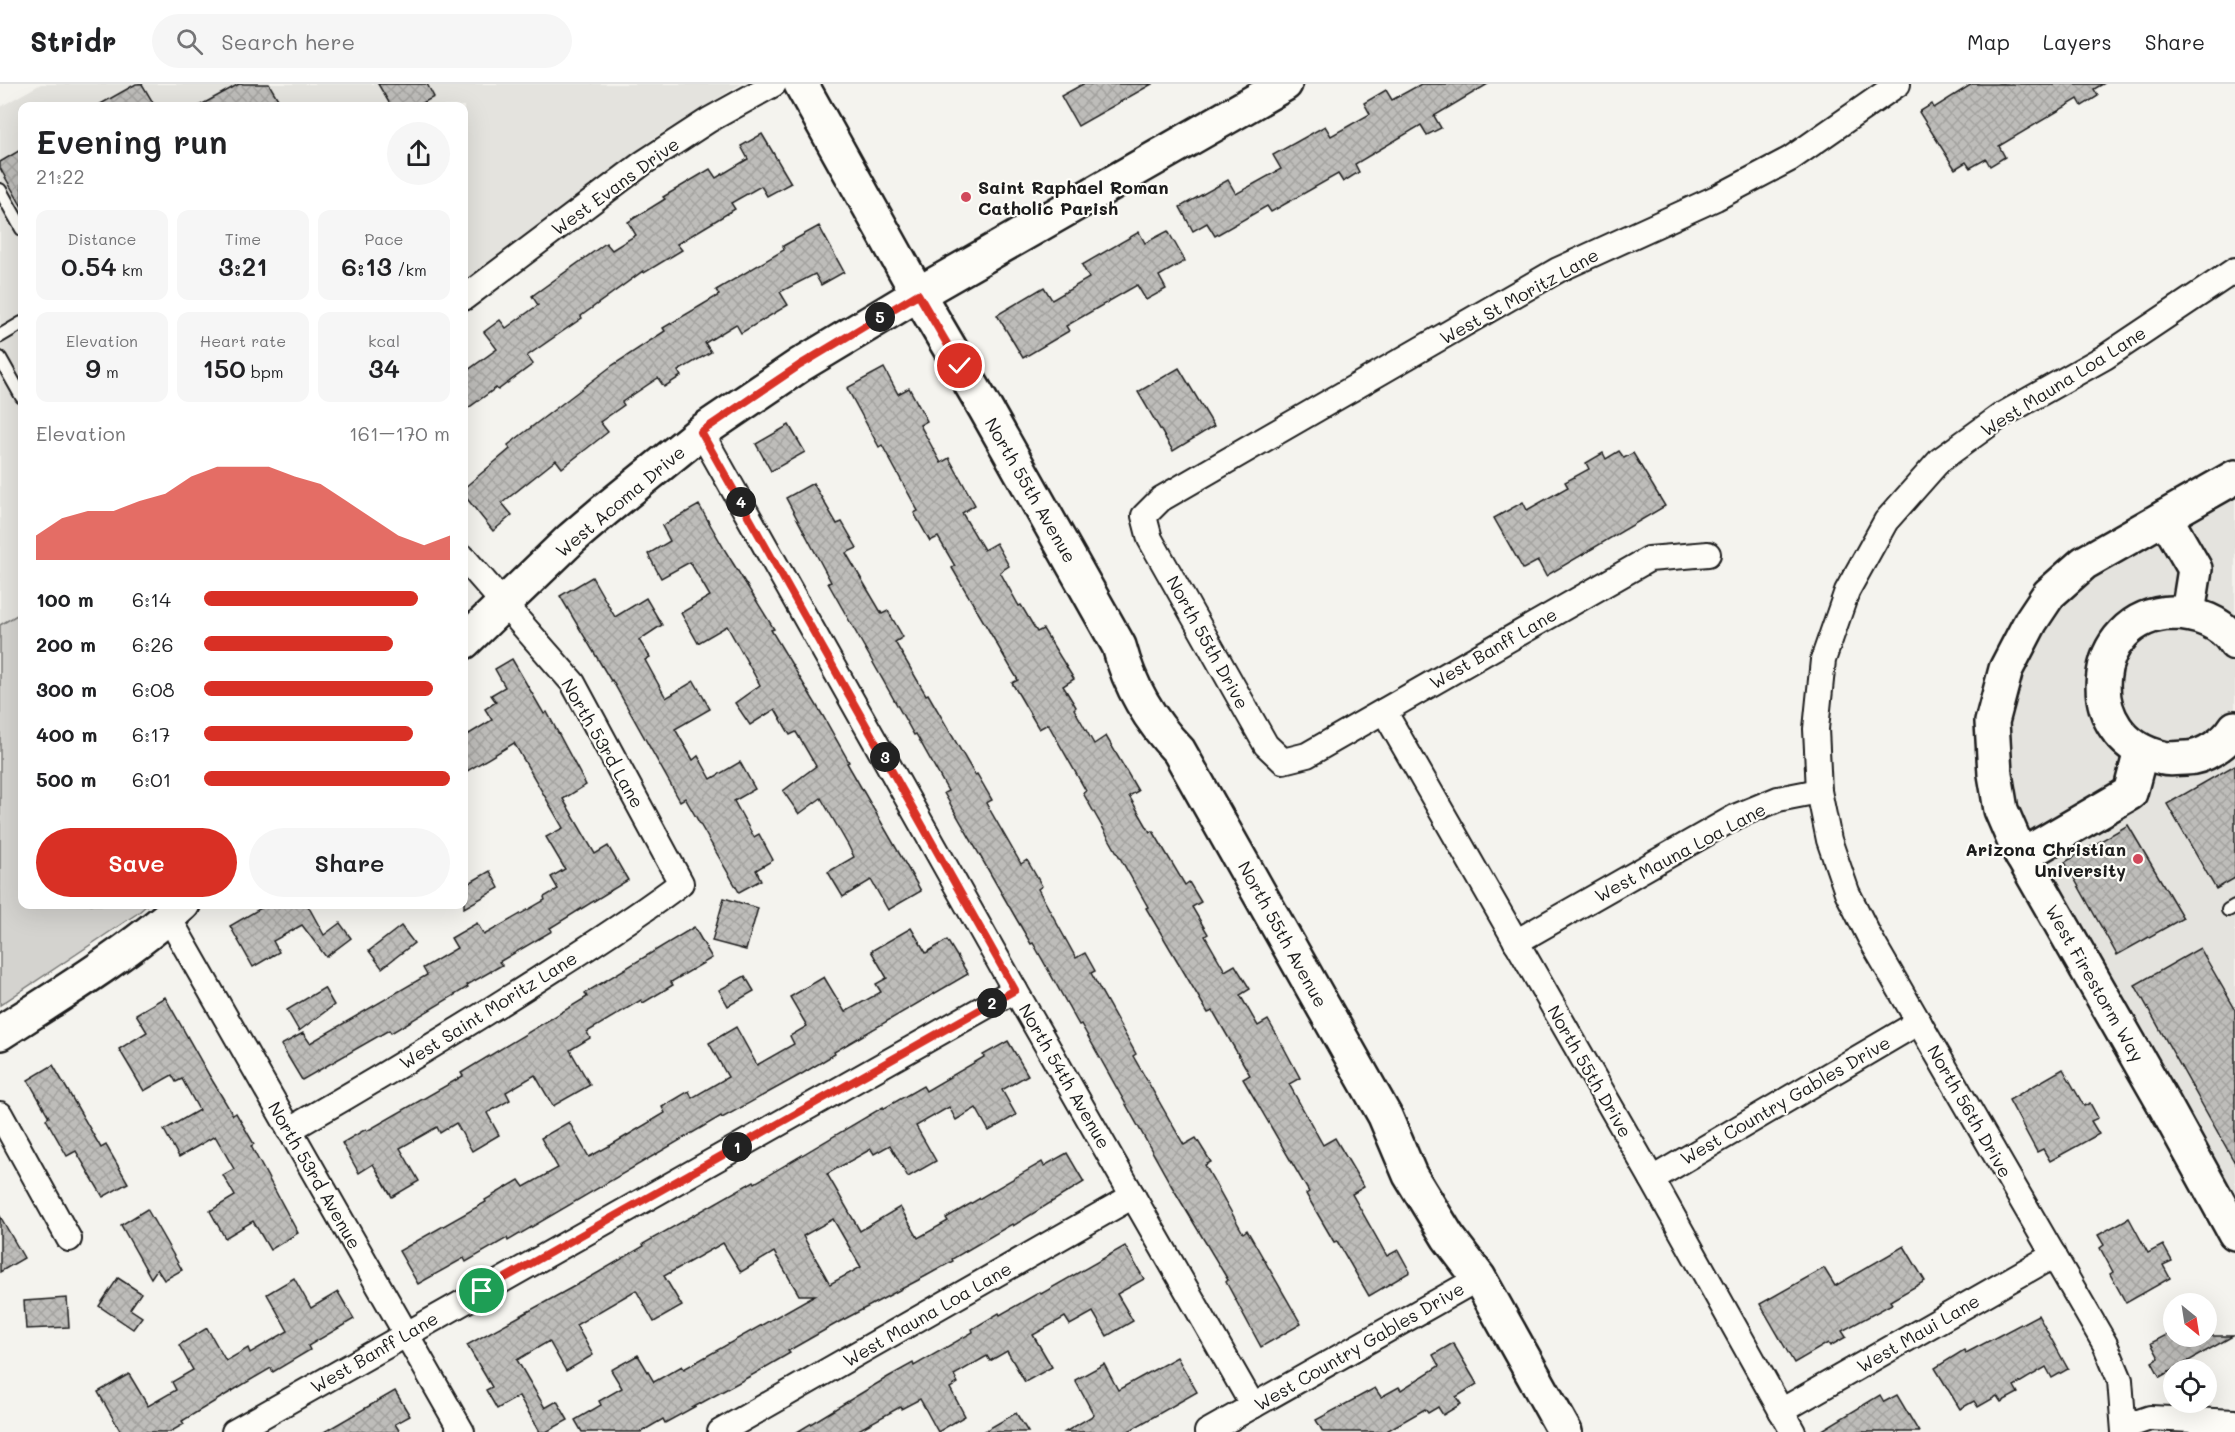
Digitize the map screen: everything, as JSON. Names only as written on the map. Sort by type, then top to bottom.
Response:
[{"type":"street","name":"West Evans Drive","points":[[468,295],[643,163],[709,120],[774,84]]},
{"type":"street","name":"North 55th Avenue","points":[[801,84],[1119,646],[1127,676],[1159,730],[1179,752],[1385,1116],[1425,1164],[1462,1228],[1479,1278],[1565,1432]]},
{"type":"street","name":"West Acoma Drive","points":[[468,638],[571,539],[701,432],[800,365],[918,294],[1285,84]]},
{"type":"street","name":"West St Moritz Lane","points":[[1144,516],[1161,500],[1558,270],[1716,198],[1790,159],[1898,84]]},
{"type":"street","name":"West Mauna Loa Lane","points":[[1516,942],[1737,816],[1778,799],[1819,791],[1816,729],[1823,660],[1847,591],[1886,521],[1940,460],[2002,415],[2105,357],[2235,270]]},
{"type":"street","name":"North 54th Avenue","points":[[701,432],[1015,990],[1253,1406]]},
{"type":"street","name":"West Firestorm Way","points":[[2235,477],[2084,563],[2049,594],[2031,621],[2006,669],[1992,722],[1995,774],[2001,810],[2022,856],[2235,1233]]},
{"type":"street","name":"North 55th Drive","points":[[1144,516],[1150,538],[1260,735],[1266,745],[1283,760]]},
{"type":"street","points":[[2164,517],[2195,569],[2188,613]]},
{"type":"street","name":"West Banff Lane","points":[[1283,760],[1307,755],[1649,559],[1708,554]]},
{"type":"street","name":"North 53rd Lane","points":[[468,563],[573,683],[681,883]]},
{"type":"street","points":[[2235,643],[2212,621],[2188,613],[2162,613],[2138,623],[2118,639],[2106,662],[2102,687],[2107,712],[2120,735],[2140,751],[2165,759],[2191,758],[2213,749],[2235,728]]},
{"type":"street","name":"North 55th Drive","points":[[1384,711],[1652,1179],[1793,1432]]},
{"type":"street","points":[[2022,856],[2130,793],[2140,751]]},
{"type":"street","name":"North 56th Drive","points":[[1819,791],[1829,840],[1847,892],[1870,938],[2105,1344],[2120,1380],[2127,1430]]},
{"type":"street","name":"West Saint Moritz Lane","points":[[289,1130],[490,1011],[649,908],[681,883]]},
{"type":"street","points":[[0,1033],[73,986],[176,911]]},
{"type":"street","name":"North 53rd Avenue","points":[[176,911],[289,1130],[462,1432]]},
{"type":"street","name":"West Banff Lane","points":[[234,1432],[1015,990]]},
{"type":"street","name":"West Country Gables Drive","points":[[1652,1179],[1919,1022]]},
{"type":"street","points":[[0,1114],[69,1239]]},
{"type":"street","name":"West Mauna Loa Lane","points":[[720,1432],[1133,1196]]},
{"type":"street","name":"West Maui Lane","points":[[1781,1411],[2054,1256]]},
{"type":"street","name":"West Country Gables Drive","points":[[1207,1432],[1479,1278]]},
{"type":"street","points":[[2127,1430],[2150,1418],[2219,1425]]},
{"type":"lane","points":[[0,190],[18,222]]},
{"type":"lane","points":[[0,336],[18,325]]},
{"type":"lane","points":[[0,358],[18,390]]},
{"type":"shaded area","points":[[41,84],[741,84],[654,138],[468,278],[468,102],[18,102],[18,614],[0,625],[0,107]]},
{"type":"shaded area","name":"Arizona Christian University","points":[[2235,493],[2235,1202],[2026,831],[2014,802],[2006,761],[2008,718],[2016,675],[2038,632],[2067,599],[2100,571]]},
{"type":"shaded area","points":[[18,614],[18,909],[142,909],[0,1005],[0,625]]},
{"type":"building","points":[[136,84],[142,84],[153,102],[104,102]]},
{"type":"building","points":[[239,84],[269,84],[280,102],[206,102]]},
{"type":"building","points":[[378,84],[427,84],[434,97],[425,102],[389,102]]},
{"type":"building","points":[[1083,84],[1152,84],[1078,126],[1061,96]]},
{"type":"building","points":[[1421,84],[1488,84],[1434,116],[1441,128],[1427,135],[1421,125],[1355,164],[1359,172],[1343,182],[1338,174],[1271,212],[1267,206],[1215,236],[1207,223],[1193,231],[1180,207],[1228,180],[1236,194],[1281,169],[1273,155],[1325,126],[1331,136],[1370,114],[1364,103],[1386,90],[1392,100]]},
{"type":"building","points":[[1972,84],[2103,84],[2094,89],[2098,96],[2082,106],[2078,99],[1999,146],[2005,157],[1990,166],[1986,159],[1970,168],[1966,162],[1955,169],[1919,112],[1932,104],[1934,108]]},
{"type":"building","points":[[762,134],[791,183],[767,196],[761,186],[731,203],[735,209],[677,244],[682,250],[644,273],[643,271],[581,316],[582,318],[527,356],[533,364],[498,390],[496,388],[468,408],[468,370],[497,349],[484,332],[500,320],[506,328],[538,305],[532,296],[606,243],[612,250],[636,235],[628,222],[665,199],[663,197],[710,169],[716,178],[748,159],[741,146]]},
{"type":"building","points":[[18,151],[18,200],[0,168],[0,162]]},
{"type":"building","points":[[819,226],[844,272],[821,285],[815,274],[780,292],[788,305],[741,333],[736,324],[705,343],[711,352],[678,371],[681,376],[664,387],[658,378],[622,402],[624,405],[600,422],[608,432],[562,468],[556,460],[502,503],[512,515],[493,531],[468,500],[468,485],[510,449],[508,445],[613,365],[665,331],[663,328],[719,295],[716,290],[784,250],[783,246]]},
{"type":"building","points":[[1168,231],[1185,261],[1159,276],[1166,289],[1146,300],[1137,285],[1066,326],[1069,331],[1023,358],[997,315],[1044,287],[1052,300],[1089,278],[1082,265],[1139,232],[1145,243]]},
{"type":"building","points":[[884,368],[898,394],[909,388],[927,421],[920,425],[941,463],[949,458],[975,505],[962,513],[984,550],[996,543],[1009,566],[1000,572],[1019,606],[1021,605],[1037,632],[1043,629],[1074,679],[1063,686],[1094,744],[1106,736],[1138,791],[1129,796],[1185,885],[1189,882],[1201,902],[1192,907],[1208,934],[1205,936],[1225,971],[1235,965],[1250,989],[1240,995],[1258,1026],[1268,1020],[1283,1046],[1300,1078],[1289,1084],[1323,1145],[1335,1138],[1364,1187],[1352,1194],[1387,1256],[1398,1250],[1410,1272],[1369,1296],[1306,1194],[1309,1192],[1243,1079],[1250,1075],[1213,1011],[1208,1013],[1146,908],[1148,907],[1083,793],[1086,791],[1048,724],[1039,729],[1012,683],[1018,680],[952,568],[955,566],[938,537],[930,541],[914,513],[918,511],[882,445],[879,447],[847,388]]},
{"type":"building","points":[[1179,368],[1214,426],[1173,451],[1138,392]]},
{"type":"building","points":[[789,425],[805,452],[771,471],[756,444]]},
{"type":"building","points":[[1619,451],[1624,458],[1633,453],[1665,506],[1546,576],[1538,561],[1523,569],[1494,518],[1523,502],[1527,510],[1568,487],[1565,482],[1589,469],[1586,463],[1603,453],[1606,459]]},
{"type":"building","points":[[813,483],[837,524],[842,522],[857,548],[846,553],[882,614],[888,611],[903,637],[895,642],[992,800],[986,803],[1021,864],[1027,860],[1042,886],[1038,889],[1076,958],[1085,953],[1095,971],[1091,973],[1136,1054],[1133,1056],[1184,1145],[1196,1138],[1211,1162],[1205,1165],[1243,1233],[1247,1230],[1301,1324],[1261,1347],[1226,1282],[1228,1280],[1171,1185],[1081,1024],[1079,1025],[944,793],[948,791],[828,583],[831,582],[786,498]]},
{"type":"building","points":[[699,505],[774,629],[771,630],[823,716],[849,762],[847,763],[921,891],[888,910],[871,880],[843,897],[828,872],[854,857],[848,845],[821,798],[799,814],[783,791],[816,766],[796,732],[790,735],[775,709],[750,725],[735,703],[760,685],[727,626],[698,643],[681,613],[710,596],[690,562],[661,578],[648,554],[670,541],[662,526]]},
{"type":"building","points":[[592,577],[615,617],[646,598],[662,625],[639,640],[650,657],[645,660],[666,698],[694,681],[710,709],[675,729],[693,760],[698,756],[711,779],[740,762],[755,789],[734,801],[754,837],[759,834],[773,860],[756,870],[761,880],[739,892],[685,798],[680,801],[612,680],[560,596]]},
{"type":"building","points":[[512,659],[544,714],[547,712],[586,785],[563,799],[595,854],[608,846],[628,880],[550,928],[552,931],[499,962],[502,965],[467,985],[468,987],[391,1033],[389,1030],[302,1080],[281,1045],[303,1033],[310,1043],[427,975],[423,968],[457,948],[451,938],[477,923],[484,935],[545,900],[544,897],[558,889],[551,877],[565,869],[546,837],[563,828],[514,743],[468,771],[468,735],[492,720],[485,709],[496,702],[491,695],[505,687],[495,669]]},
{"type":"building","points":[[2235,765],[2235,878],[2216,889],[2167,804]]},
{"type":"building","points":[[2128,825],[2183,918],[2117,955],[2065,862]]},
{"type":"building","points":[[490,871],[499,888],[468,906],[468,884]]},
{"type":"building","points":[[724,898],[758,908],[746,950],[712,941]]},
{"type":"building","points":[[259,909],[310,909],[324,935],[340,923],[351,938],[326,957],[302,925],[273,941],[279,952],[253,967],[230,926]]},
{"type":"building","points":[[401,926],[414,943],[382,968],[369,951]]},
{"type":"building","points":[[694,927],[712,958],[671,982],[673,985],[643,1003],[641,1000],[587,1032],[590,1038],[570,1050],[590,1085],[553,1106],[535,1075],[506,1092],[510,1100],[487,1113],[499,1135],[472,1151],[456,1123],[440,1133],[437,1127],[400,1148],[419,1181],[392,1197],[373,1164],[359,1173],[342,1143],[463,1076],[461,1073],[587,997],[585,993]]},
{"type":"building","points":[[911,928],[926,953],[947,940],[968,974],[834,1052],[835,1054],[800,1075],[722,1118],[721,1116],[508,1241],[507,1238],[466,1262],[464,1258],[418,1284],[399,1251],[486,1202],[485,1200],[519,1180],[524,1187],[558,1168],[541,1138],[569,1122],[589,1157],[611,1145],[665,1113],[662,1107],[689,1091],[692,1098],[728,1077],[709,1043],[736,1027],[757,1065],[794,1044],[790,1036],[807,1026],[790,997],[824,977],[845,1012],[881,992],[876,984],[887,978],[871,951]]},
{"type":"building","points":[[2200,948],[2235,1009],[2235,1163],[2135,985]]},
{"type":"building","points":[[745,976],[754,991],[728,1006],[719,990]]},
{"type":"building","points":[[324,988],[334,1005],[299,1031],[287,1010]]},
{"type":"building","points":[[165,997],[233,1115],[236,1113],[254,1144],[251,1146],[298,1233],[270,1250],[253,1221],[225,1238],[210,1211],[235,1196],[223,1175],[234,1169],[215,1136],[179,1157],[164,1130],[199,1110],[182,1079],[176,1082],[172,1075],[144,1091],[119,1049],[147,1032],[136,1014]]},
{"type":"building","points":[[1008,1041],[1028,1075],[1002,1090],[1016,1115],[989,1131],[976,1108],[956,1120],[949,1107],[916,1126],[936,1161],[908,1177],[890,1145],[874,1154],[871,1149],[827,1174],[860,1231],[900,1207],[918,1238],[948,1221],[946,1218],[1042,1162],[1044,1166],[1067,1153],[1084,1182],[1013,1226],[1012,1224],[952,1259],[953,1261],[839,1322],[788,1351],[790,1353],[754,1374],[665,1423],[663,1419],[641,1432],[582,1432],[575,1420],[601,1405],[599,1401],[622,1388],[611,1370],[638,1355],[654,1382],[682,1366],[684,1369],[815,1295],[799,1295],[774,1252],[741,1272],[723,1243],[664,1276],[682,1306],[654,1322],[636,1290],[576,1325],[593,1355],[566,1371],[549,1341],[517,1360],[545,1408],[557,1401],[568,1420],[546,1432],[540,1432],[519,1396],[497,1409],[486,1390],[492,1387],[467,1345],[582,1282],[644,1246],[643,1244],[754,1181],[755,1183],[883,1107],[883,1109],[923,1086],[926,1091],[984,1057],[983,1055]],"holes":[[[833,1219],[861,1267],[830,1284],[803,1236]]]},
{"type":"building","points":[[53,1065],[101,1148],[106,1145],[128,1183],[103,1197],[76,1151],[67,1156],[28,1080]]},
{"type":"building","points":[[2063,1069],[2084,1106],[2090,1103],[2098,1118],[2091,1121],[2099,1134],[2050,1161],[2043,1149],[2037,1152],[2009,1100]]},
{"type":"building","points":[[147,1209],[182,1270],[164,1280],[157,1269],[151,1278],[121,1225]]},
{"type":"building","points":[[0,1216],[24,1258],[0,1272]]},
{"type":"building","points":[[2129,1218],[2148,1253],[2163,1245],[2172,1261],[2163,1265],[2170,1278],[2126,1303],[2110,1274],[2113,1272],[2100,1248],[2104,1245],[2098,1235]]},
{"type":"building","points":[[1125,1246],[1144,1279],[1117,1294],[1133,1321],[1107,1336],[1093,1312],[1070,1325],[1065,1317],[1033,1335],[1052,1367],[1025,1382],[1007,1351],[990,1361],[987,1356],[954,1375],[958,1383],[950,1388],[965,1416],[938,1432],[920,1399],[901,1409],[900,1407],[855,1432],[797,1432],[888,1377],[913,1363],[914,1366],[973,1332],[972,1329],[999,1313],[1000,1315],[1040,1292],[1041,1294]]},
{"type":"building","points":[[1904,1246],[1925,1281],[1890,1301],[1892,1304],[1842,1331],[1846,1337],[1830,1346],[1828,1343],[1794,1363],[1760,1304],[1824,1268],[1835,1286]]},
{"type":"building","points":[[118,1278],[141,1293],[130,1309],[142,1317],[133,1329],[99,1306]]},
{"type":"building","points":[[294,1278],[311,1308],[338,1292],[354,1319],[308,1346],[310,1350],[273,1372],[271,1368],[182,1421],[184,1424],[170,1432],[121,1432],[98,1392],[129,1374],[148,1406],[176,1390],[172,1382],[193,1370],[179,1345],[207,1328],[226,1361],[248,1348],[250,1353],[288,1331],[267,1294]]},
{"type":"building","points":[[67,1298],[69,1327],[26,1329],[24,1301]]},
{"type":"building","points":[[2038,1315],[2068,1369],[2052,1378],[2046,1367],[2014,1386],[2018,1393],[2001,1402],[1997,1396],[1978,1407],[1974,1401],[1960,1409],[1935,1368],[1964,1350],[1966,1353]]},
{"type":"building","points":[[2217,1336],[2233,1336],[2217,1345]]},
{"type":"building","points":[[2163,1337],[2163,1347],[2213,1347],[2192,1359],[2163,1359],[2163,1375],[2160,1377],[2152,1362],[2159,1358],[2151,1343]]},
{"type":"building","points":[[1453,1343],[1477,1384],[1456,1397],[1461,1404],[1443,1415],[1438,1407],[1428,1413],[1425,1409],[1385,1432],[1323,1432],[1316,1420],[1375,1388],[1381,1397],[1399,1387],[1401,1390],[1439,1366],[1433,1355]]},
{"type":"building","points":[[1177,1357],[1197,1392],[1127,1432],[1065,1432],[1094,1415],[1075,1380],[1104,1364],[1118,1390]]},
{"type":"building","points":[[395,1391],[410,1416],[395,1424],[400,1432],[324,1432]]},
{"type":"building","points":[[1880,1395],[1884,1402],[1897,1395],[1919,1432],[1819,1432]]},
{"type":"building","points":[[1016,1413],[1028,1432],[983,1432]]},
{"type":"place","name":"Saint Raphael Roman Catholic Parish","points":[[966,197]]},
{"type":"place","name":"Arizona Christian University","points":[[2138,859]]},
{"type":"route","points":[[482,1291],[1015,990],[701,432],[800,365],[918,294],[960,366]]}]
